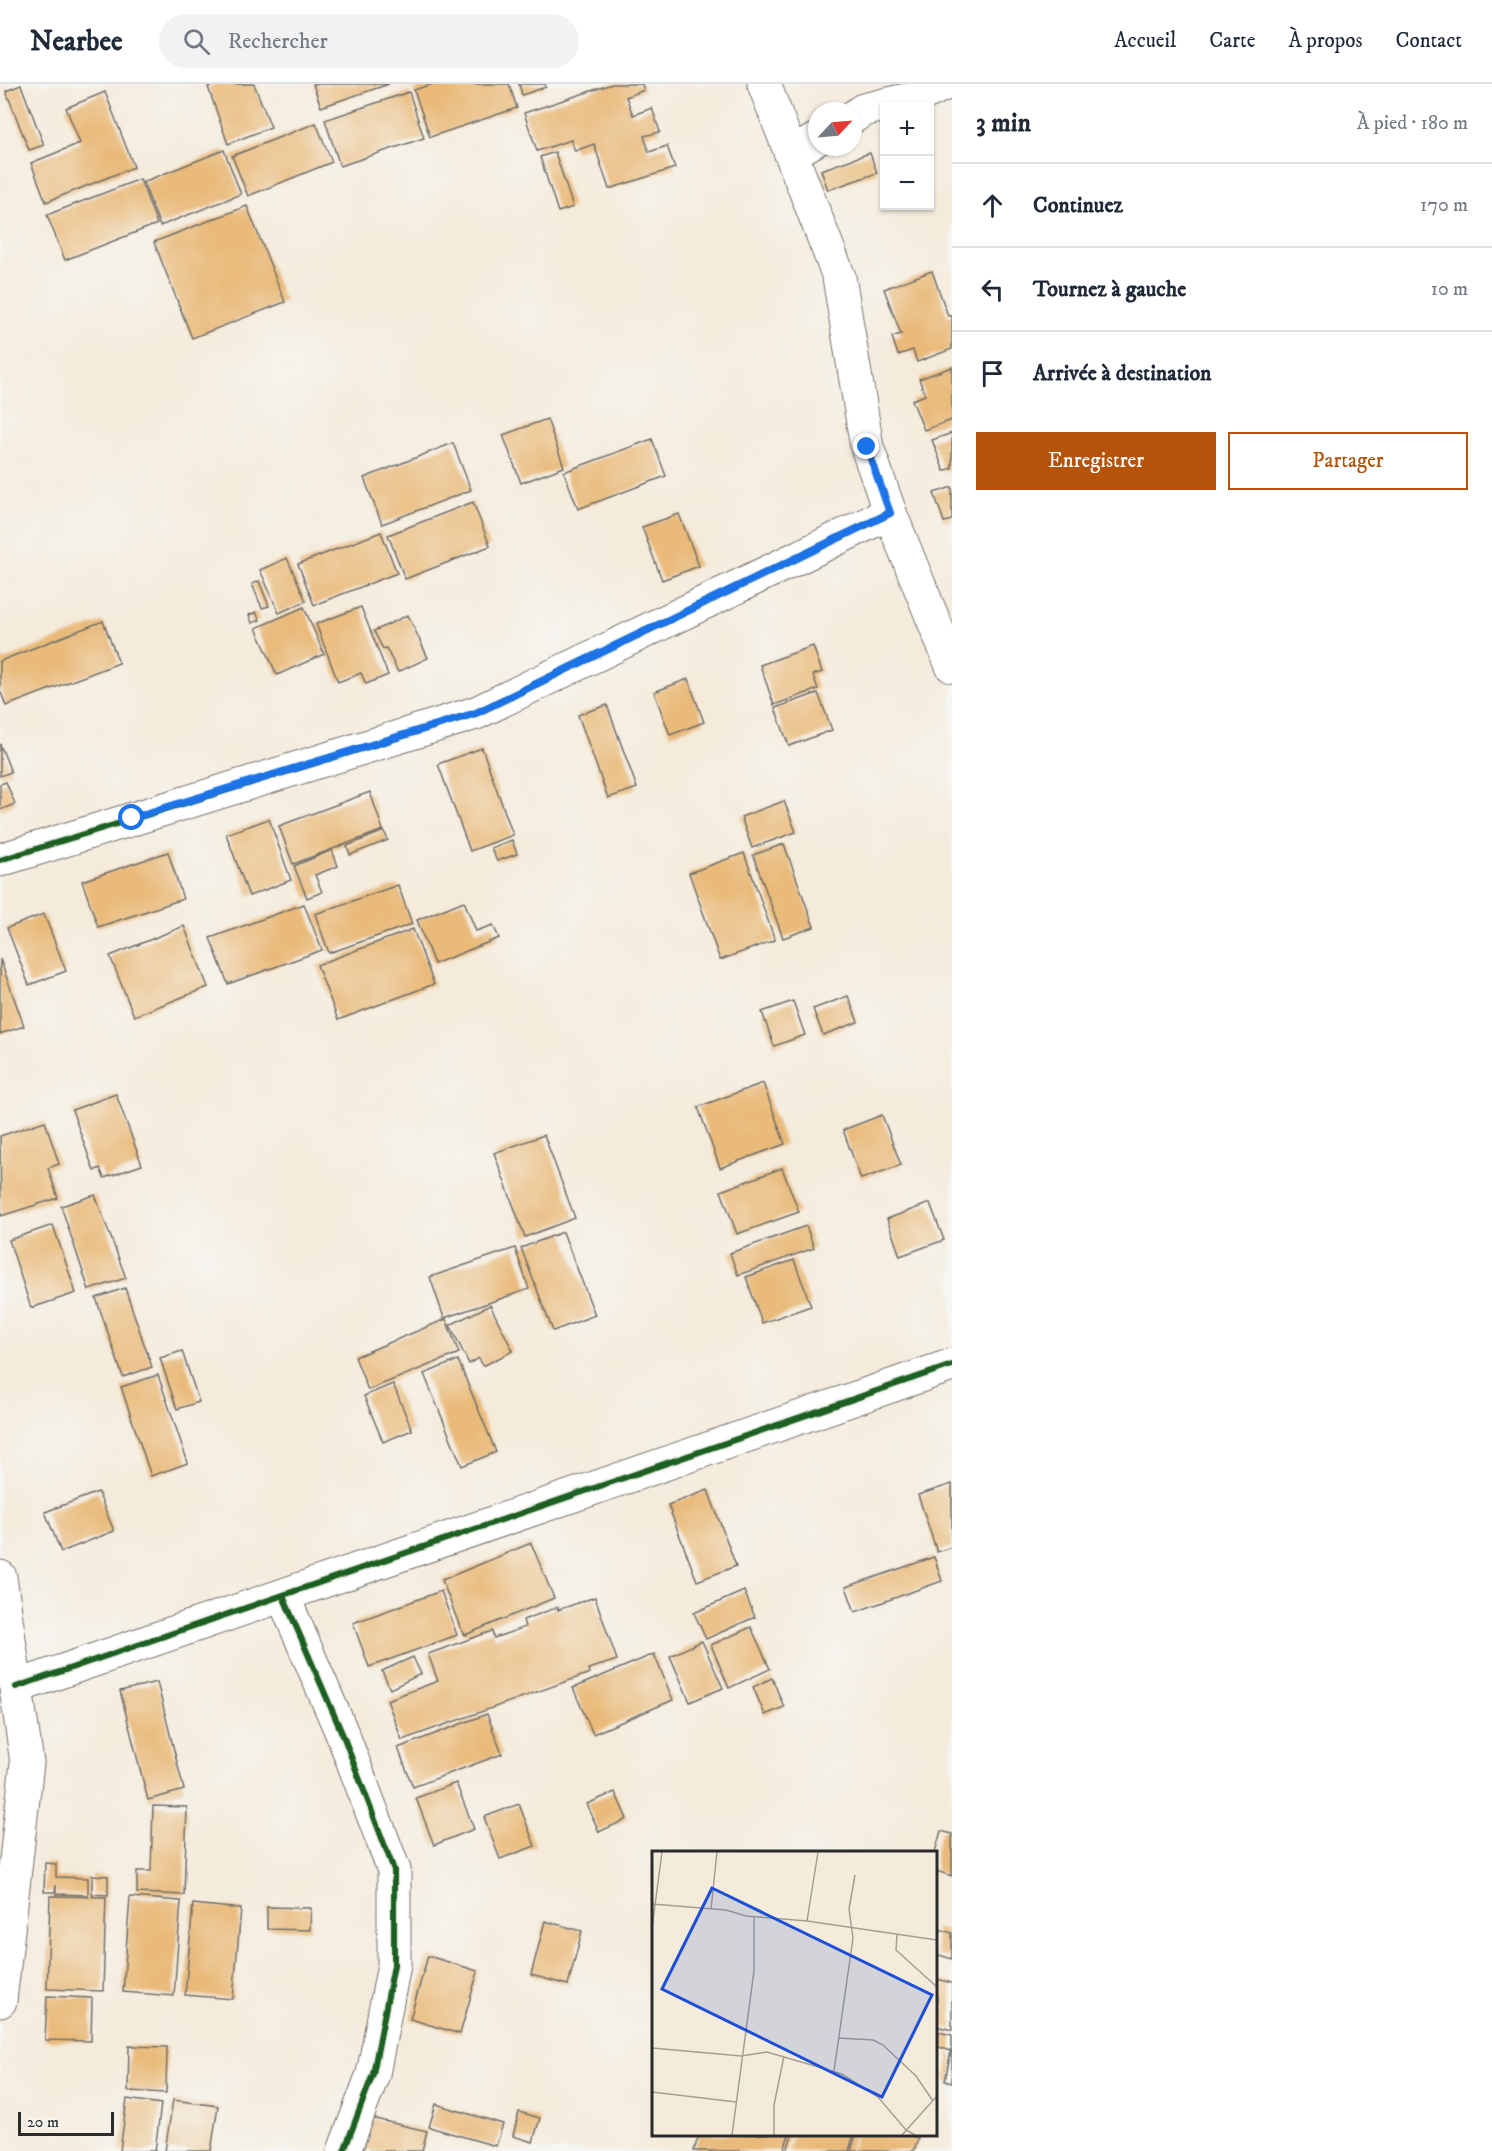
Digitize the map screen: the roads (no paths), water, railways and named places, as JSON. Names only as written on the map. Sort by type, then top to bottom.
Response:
[{"type":"street","points":[[764,84],[804,146],[839,278],[867,447],[890,513],[952,666]]},
{"type":"street","points":[[862,111],[914,98],[945,84]]},
{"type":"street","points":[[0,860],[476,713],[890,513]]},
{"type":"street","points":[[16,1687],[952,1365]]},
{"type":"street","points":[[0,1577],[27,1763],[0,2001]]},
{"type":"street","points":[[283,1596],[344,1738],[394,1870],[394,1965],[373,2074],[344,2151]]}]
